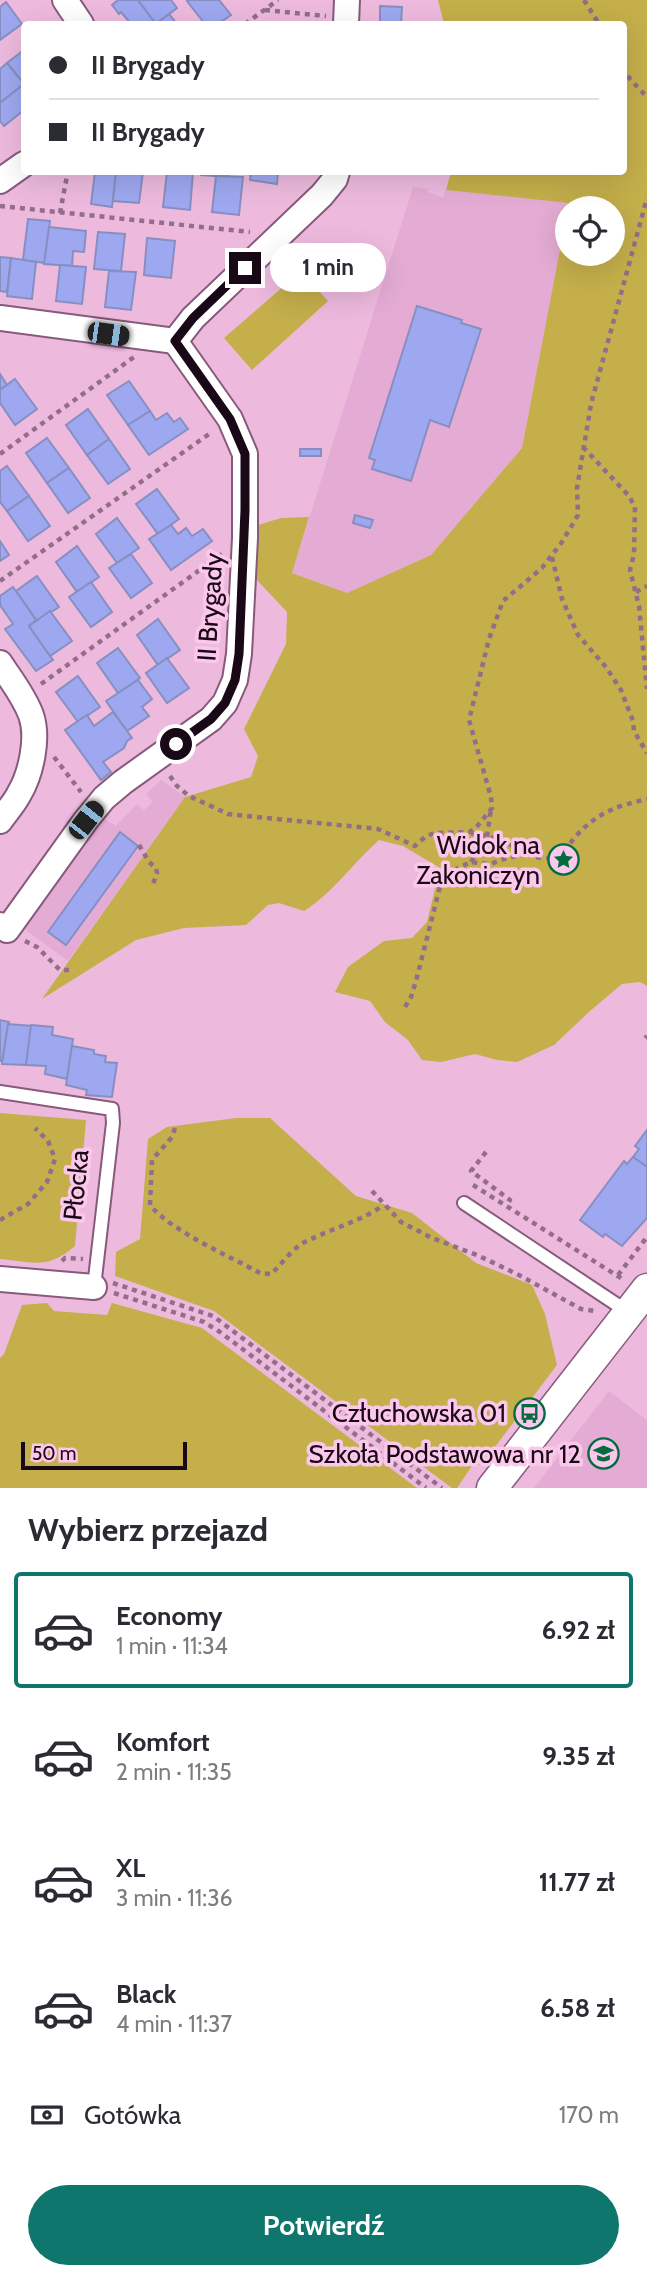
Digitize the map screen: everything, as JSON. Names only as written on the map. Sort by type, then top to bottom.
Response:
[{"type":"street","points":[[65,0],[80,21]]},
{"type":"street","points":[[0,181],[21,166]]},
{"type":"street","points":[[0,318],[166,341],[322,195],[336,175]]},
{"type":"street","name":"II Brygady","points":[[4,927],[104,798],[211,719],[225,703],[235,680],[239,654],[245,538],[245,454],[230,419],[166,341]]},
{"type":"street","points":[[0,663],[23,698],[32,717],[34,733],[28,774],[20,794],[0,821]]},
{"type":"street","points":[[0,1279],[106,1287]]},
{"type":"street","points":[[492,1488],[635,1295]]},
{"type":"lane","name":"Płocka","points":[[0,1092],[112,1109],[106,1287]]},
{"type":"lane","points":[[464,1203],[635,1295]]},
{"type":"path","points":[[249,21],[278,0]]},
{"type":"path","points":[[584,0],[597,21]]},
{"type":"path","points":[[265,10],[346,14]]},
{"type":"path","points":[[627,72],[647,97]]},
{"type":"path","points":[[60,213],[67,176]]},
{"type":"path","points":[[471,862],[487,836],[492,808],[469,720],[489,639],[503,601],[542,568],[578,516],[577,488],[590,404],[647,198]]},
{"type":"path","points":[[0,206],[280,235]]},
{"type":"path","points":[[0,454],[166,341]]},
{"type":"path","points":[[0,581],[230,419]]},
{"type":"path","points":[[583,447],[629,496],[635,508],[634,554],[630,570],[636,592],[647,689]]},
{"type":"path","points":[[23,698],[245,538]]},
{"type":"path","points":[[552,556],[562,599],[578,635],[606,667],[621,690],[634,731],[647,753]]},
{"type":"path","points":[[636,592],[647,586]]},
{"type":"path","points":[[158,757],[177,786],[189,796],[228,814],[378,828],[415,846],[434,833],[469,832],[487,836],[529,855],[550,859],[559,856],[574,838],[601,814],[647,799]]},
{"type":"path","points":[[61,766],[82,794]]},
{"type":"path","points":[[469,832],[475,829],[492,808]]},
{"type":"path","points":[[139,845],[156,868],[153,884]]},
{"type":"path","points":[[405,1007],[416,981],[443,875],[471,862],[490,863],[529,855]]},
{"type":"path","points":[[4,927],[37,947],[60,970],[69,970]]},
{"type":"path","points":[[0,1220],[28,1205],[47,1182],[55,1159],[48,1141],[35,1128]]},
{"type":"path","points":[[175,1128],[172,1137],[152,1160],[150,1205],[159,1216],[175,1226],[260,1273],[271,1274],[301,1244],[337,1230],[347,1223],[364,1219],[384,1205]]},
{"type":"path","points":[[486,1152],[471,1171],[510,1200],[506,1205]]},
{"type":"path","points":[[473,1185],[618,1275],[635,1295]]},
{"type":"path","points":[[372,1191],[401,1222],[517,1274],[581,1309],[596,1312]]},
{"type":"path","points":[[618,1275],[647,1237]]},
{"type":"path","points":[[106,1287],[204,1322],[220,1332],[426,1488]]},
{"type":"path","points":[[106,1287],[213,1316],[442,1488]]},
{"type":"shaded area","points":[[438,0],[647,0],[647,986],[640,982],[622,984],[554,1045],[517,1062],[475,1054],[441,1062],[422,1060],[408,1040],[385,1022],[370,1001],[335,992],[348,967],[384,941],[412,938],[427,922],[440,868],[403,846],[379,840],[324,896],[304,911],[279,903],[268,905],[246,925],[184,928],[136,940],[42,999],[185,797],[251,777],[258,756],[244,729],[286,644],[287,612],[256,579],[258,525],[281,518],[309,517],[292,573],[347,593],[431,555],[522,448],[557,266],[625,266],[625,196],[555,196],[555,202],[446,190],[450,175],[627,175],[627,21],[443,21]]},
{"type":"shaded area","points":[[413,187],[428,189],[428,192],[443,198],[446,190],[555,202],[557,266],[522,448],[431,555],[347,593],[292,573]]},
{"type":"shaded area","points":[[301,271],[328,301],[252,370],[224,338]]},
{"type":"shaded area","points":[[161,780],[185,797],[68,961],[20,926],[100,816],[116,826],[137,804],[144,810],[153,802],[146,794]]},
{"type":"shaded area","points":[[0,1113],[86,1120],[75,1246],[56,1259],[31,1263],[0,1259]]},
{"type":"shaded area","points":[[236,1118],[270,1118],[356,1196],[412,1213],[476,1263],[532,1285],[545,1314],[557,1365],[482,1464],[472,1466],[457,1488],[452,1488],[214,1311],[115,1276],[116,1252],[140,1239],[148,1139],[167,1127]]},
{"type":"shaded area","points":[[47,1303],[54,1311],[107,1315],[112,1303],[202,1328],[417,1488],[0,1488],[0,1358],[4,1354],[22,1305]]},
{"type":"shaded area","name":"Szkoła Podstawowa nr 12","points":[[609,1391],[647,1420],[647,1488],[534,1488]]},
{"type":"building","points":[[118,0],[138,0],[154,21],[128,21],[112,5]]},
{"type":"building","points":[[138,0],[171,0],[177,8],[160,21],[154,21]]},
{"type":"building","points":[[219,0],[231,15],[222,21],[203,21],[187,1]]},
{"type":"building","points":[[6,2],[21,25],[0,40],[0,7]]},
{"type":"building","points":[[380,6],[402,7],[401,21],[380,21]]},
{"type":"building","points":[[169,14],[175,21],[160,21]]},
{"type":"building","points":[[21,52],[21,80],[7,63]]},
{"type":"building","points":[[7,63],[21,80],[21,86],[0,103],[0,69]]},
{"type":"building","points":[[21,86],[21,112],[4,126],[0,121],[0,103]]},
{"type":"building","points":[[95,175],[116,175],[112,207],[91,204]]},
{"type":"building","points":[[116,175],[143,175],[139,203],[113,201]]},
{"type":"building","points":[[167,175],[193,175],[190,210],[163,207]]},
{"type":"building","points":[[251,175],[278,175],[277,184],[250,180]]},
{"type":"building","points":[[216,176],[243,177],[239,215],[212,212]]},
{"type":"building","points":[[28,219],[50,221],[45,263],[23,260]]},
{"type":"building","points":[[49,227],[86,231],[84,252],[73,251],[72,266],[44,264]]},
{"type":"building","points":[[98,232],[125,234],[121,271],[94,269]]},
{"type":"building","points":[[147,238],[175,241],[171,278],[144,275]]},
{"type":"building","points":[[0,257],[11,258],[7,292],[0,291]]},
{"type":"building","points":[[11,258],[36,262],[32,299],[7,296]]},
{"type":"building","points":[[60,265],[86,267],[82,304],[56,301]]},
{"type":"building","points":[[109,271],[136,272],[131,310],[105,307]]},
{"type":"building","points":[[417,306],[481,329],[449,427],[430,420],[411,481],[372,469],[375,460],[369,458]]},
{"type":"building","points":[[0,374],[7,385],[0,390]]},
{"type":"building","points":[[15,379],[37,409],[15,425],[0,403],[0,390]]},
{"type":"building","points":[[129,381],[150,411],[128,425],[107,395]]},
{"type":"building","points":[[88,409],[109,439],[87,455],[66,425]]},
{"type":"building","points":[[150,411],[156,420],[167,413],[174,422],[180,418],[188,429],[149,455],[128,425]]},
{"type":"building","points":[[47,438],[69,468],[47,483],[26,453]]},
{"type":"building","points":[[109,439],[130,469],[108,484],[87,455]]},
{"type":"building","points":[[300,449],[321,449],[321,456],[300,456]]},
{"type":"building","points":[[7,466],[29,496],[7,511],[0,502],[0,471]]},
{"type":"building","points":[[69,468],[90,498],[68,513],[47,483]]},
{"type":"building","points":[[157,489],[179,519],[158,534],[136,504]]},
{"type":"building","points":[[29,496],[50,526],[28,541],[7,511]]},
{"type":"building","points":[[355,515],[373,520],[370,528],[353,523]]},
{"type":"building","points":[[117,518],[139,548],[117,563],[96,534]]},
{"type":"building","points":[[171,525],[178,534],[186,528],[192,536],[203,529],[212,541],[171,570],[149,539]]},
{"type":"building","points":[[0,541],[9,555],[0,561]]},
{"type":"building","points":[[77,546],[99,577],[77,592],[56,562]]},
{"type":"building","points":[[131,554],[152,583],[131,598],[109,568]]},
{"type":"building","points":[[37,576],[59,607],[37,621],[16,591]]},
{"type":"building","points":[[91,582],[112,612],[91,627],[69,597]]},
{"type":"building","points":[[13,587],[36,620],[29,626],[53,660],[36,671],[5,629],[13,624],[0,605],[0,596]]},
{"type":"building","points":[[50,611],[72,641],[50,656],[29,626]]},
{"type":"building","points":[[158,619],[180,650],[158,665],[137,635]]},
{"type":"building","points":[[118,648],[140,678],[118,693],[97,663]]},
{"type":"building","points":[[167,658],[189,688],[167,703],[146,673]]},
{"type":"building","points":[[78,676],[100,707],[78,722],[56,692]]},
{"type":"building","points":[[138,680],[152,699],[142,707],[149,716],[127,731],[106,701]]},
{"type":"building","points":[[113,712],[132,738],[124,748],[103,762],[111,772],[101,780],[65,730],[87,715],[94,726]]},
{"type":"building","points":[[120,832],[138,846],[66,945],[48,932]]},
{"type":"building","points":[[0,1020],[9,1022],[2,1061],[0,1061]]},
{"type":"building","points":[[8,1024],[32,1026],[26,1065],[2,1064]]},
{"type":"building","points":[[31,1025],[53,1027],[52,1035],[73,1039],[67,1079],[45,1074],[46,1066],[26,1065]]},
{"type":"building","points":[[72,1046],[94,1050],[94,1054],[106,1056],[105,1062],[117,1063],[112,1097],[86,1095],[87,1090],[66,1085]]},
{"type":"building","points":[[647,1130],[647,1167],[633,1157],[639,1149],[635,1146]]},
{"type":"building","points":[[633,1157],[647,1167],[647,1218],[622,1246],[605,1234],[603,1237],[580,1220],[624,1161],[627,1164]]},
{"type":"place","name":"Widok na Zakoniczyn","points":[[563,860]]},
{"type":"place","name":"Człuchowska 01","points":[[529,1413]]},
{"type":"place","name":"Szkoła Podstawowa nr 12","points":[[604,1454]]},
{"type":"route","points":[[176,744],[211,719],[225,703],[235,680],[239,654],[245,538],[245,454],[230,419],[175,341],[193,318],[245,268]]}]
